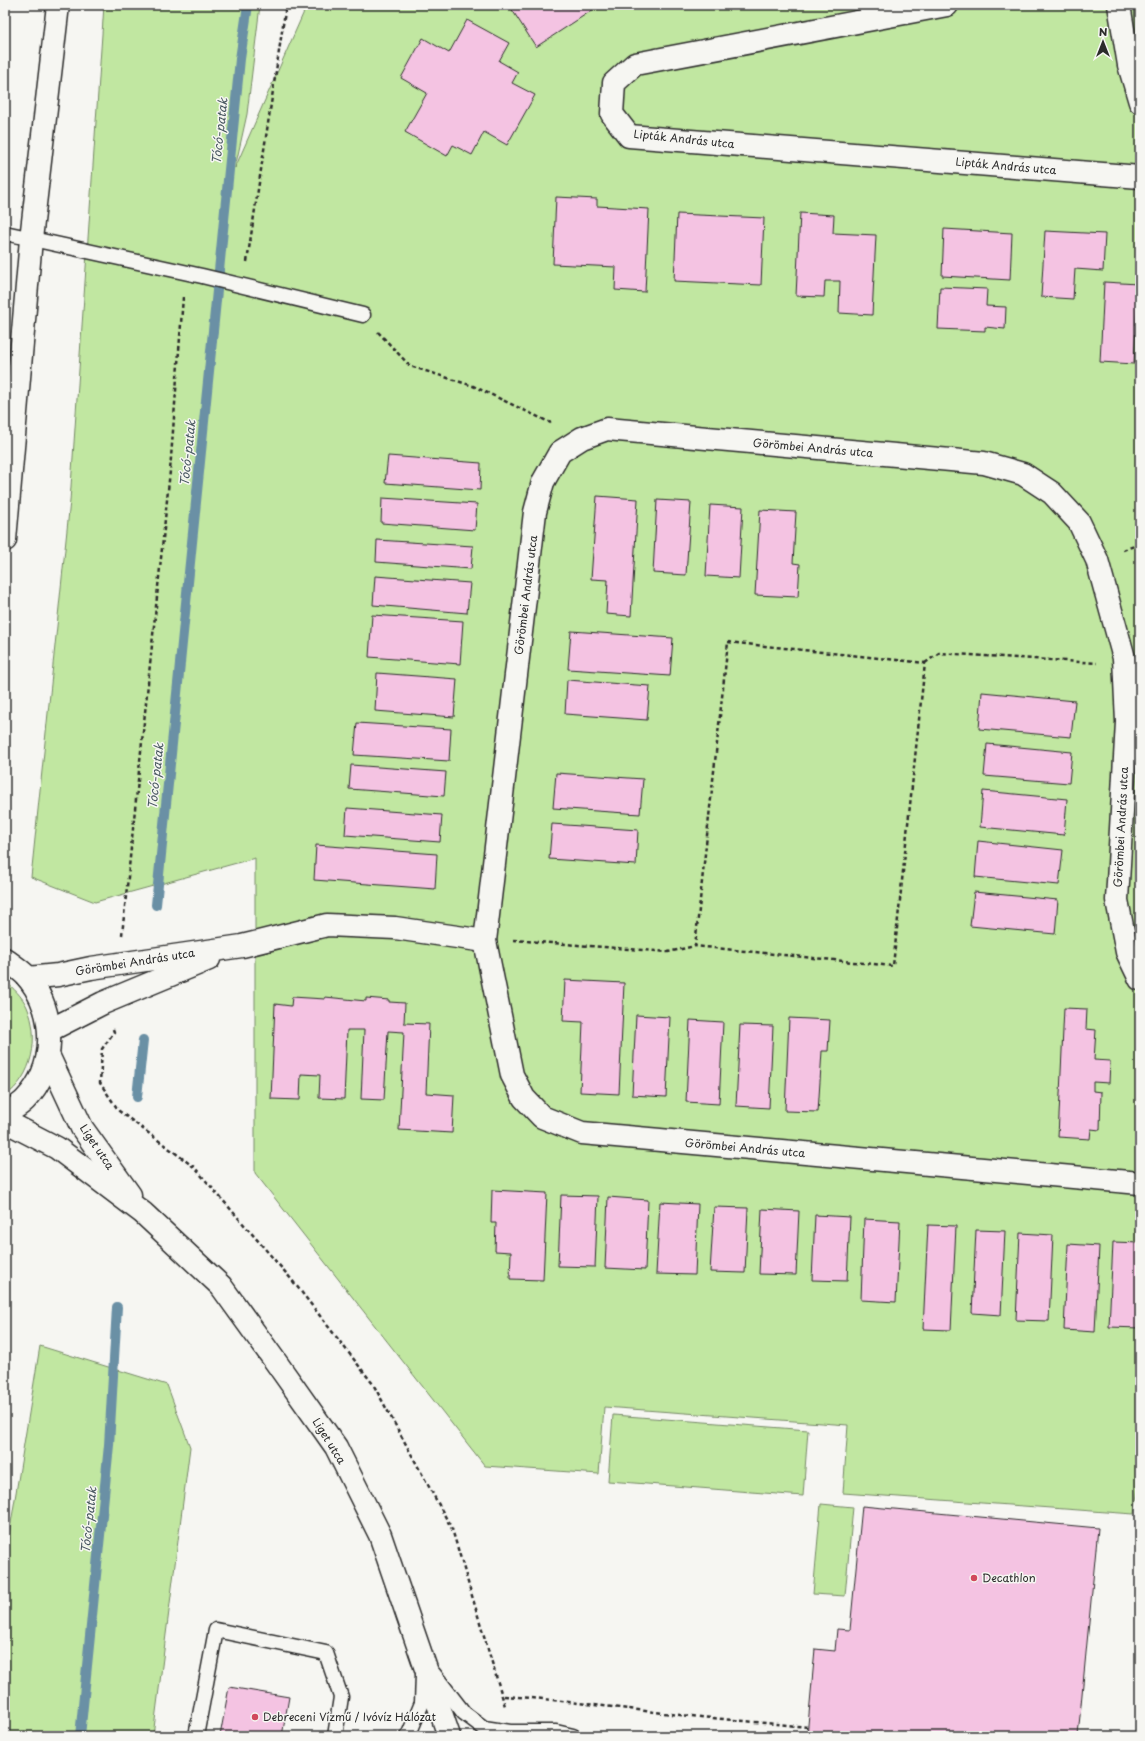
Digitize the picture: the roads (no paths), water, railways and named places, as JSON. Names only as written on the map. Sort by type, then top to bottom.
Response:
[{"type":"street","points":[[5,540],[31,239],[58,5]]},
{"type":"street","name":"Lipták András utca","points":[[946,5],[635,64],[614,83],[612,114],[629,136],[1140,177]]},
{"type":"street","points":[[1119,5],[1129,65],[1140,102]]},
{"type":"street","name":"Görömbei András utca","points":[[1140,979],[1127,952],[1117,900],[1127,722],[1122,650],[1097,560],[1079,522],[1052,493],[1023,474],[984,463],[607,429],[582,438],[560,452],[543,482],[535,512],[485,941],[512,1075],[524,1098],[542,1117],[582,1133],[1140,1183]]},
{"type":"street","name":"Görömbei András utca","points":[[28,978],[58,975],[91,968],[242,946],[327,925],[395,928],[485,941]]},
{"type":"street","name":"Görömbei András utca","points":[[50,1030],[103,1003],[242,946]]},
{"type":"street","points":[[5,959],[28,978],[44,1004],[50,1030],[48,1055],[40,1080],[24,1100],[5,1115]]},
{"type":"street","name":"Liget utca","points":[[48,1055],[82,1128],[143,1213]]},
{"type":"street","name":"Liget utca","points":[[5,1121],[57,1148],[143,1213],[221,1286],[336,1446],[380,1535],[449,1736]]},
{"type":"lane","points":[[5,233],[202,276],[363,316]]},
{"type":"lane","points":[[196,1736],[216,1630],[326,1653],[341,1697],[335,1736]]},
{"type":"lane","points":[[423,1660],[464,1713],[484,1728],[510,1732],[556,1732],[573,1736]]},
{"type":"lane","points":[[407,1736],[422,1703],[423,1660]]},
{"type":"waterway","name":"Tócó-patak","points":[[156,905],[240,59],[248,5]]},
{"type":"waterway","name":"Tócó-patak","points":[[137,1097],[143,1040]]},
{"type":"waterway","name":"Tócó-patak","points":[[80,1736],[109,1445],[117,1307]]},
{"type":"place","name":"Decathlon","points":[[974,1578]]},
{"type":"place","name":"Debreceni Vízmű / Ivóvíz Hálózat","points":[[255,1717]]}]
